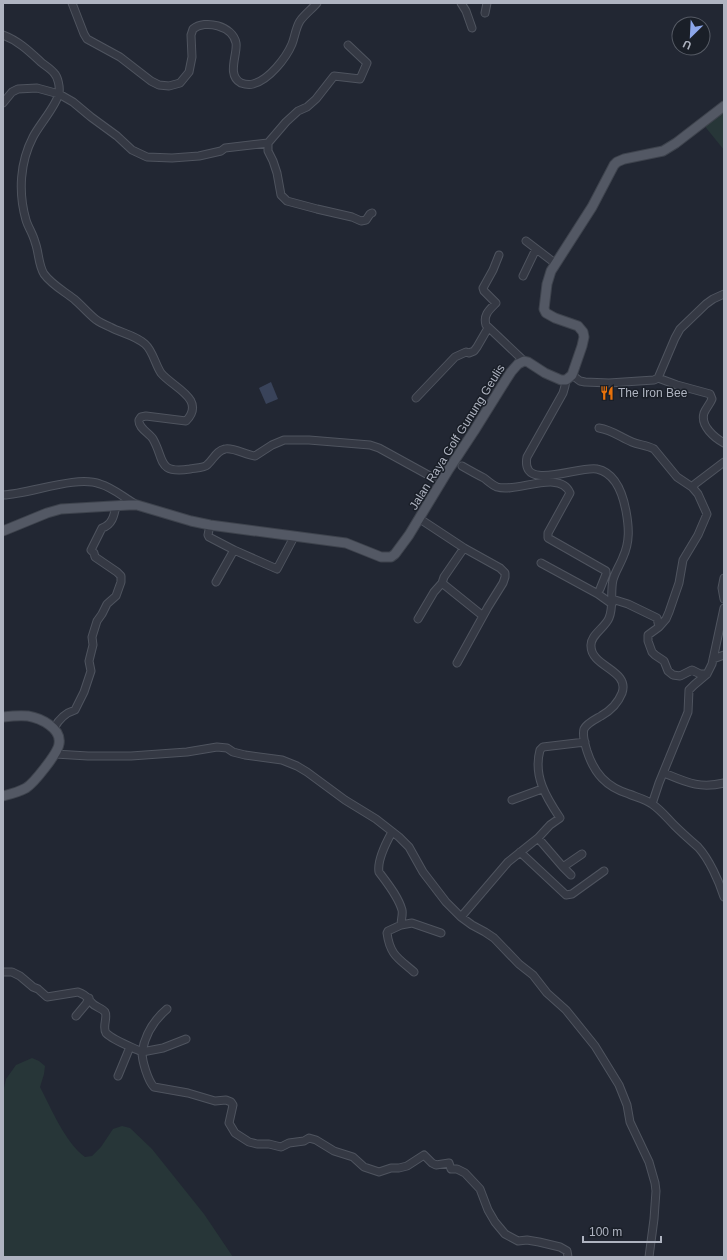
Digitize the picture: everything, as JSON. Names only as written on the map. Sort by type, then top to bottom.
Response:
[{"type":"main road","points":[[569,377],[582,346],[584,337],[583,332],[578,326],[551,316],[546,313],[544,309],[548,280],[556,264],[592,207],[615,163],[632,157],[663,151],[676,143],[724,106]]},
{"type":"main road","name":"Jalan Raya Golf Gunung Geulis","points":[[3,531],[47,513],[61,509],[137,505],[210,525],[346,543],[375,555],[388,558],[401,548],[511,372],[518,364],[524,361],[528,362],[555,378],[569,377]]},
{"type":"main road","points":[[3,717],[18,715],[41,720],[54,728],[60,739],[55,754],[28,786],[20,791],[3,796]]},
{"type":"street","points":[[72,3],[87,39],[120,57],[155,83],[162,86],[169,86],[180,83],[189,72],[192,57],[192,31],[196,27],[209,24],[217,25],[223,28],[229,32],[236,41],[234,75],[237,80],[241,83],[254,84],[262,80],[277,67],[286,55],[300,21],[317,3]]},
{"type":"street","points":[[461,3],[466,11],[472,28]]},
{"type":"street","points":[[485,13],[487,3]]},
{"type":"street","points":[[3,35],[18,41],[54,73],[58,81],[59,94],[33,137],[22,171],[23,208],[26,222],[35,242],[42,269],[50,280],[82,306],[95,319],[111,328],[137,338],[146,345],[166,379],[183,391],[191,400],[192,412],[191,416],[186,421],[146,416],[141,417],[139,420],[140,426],[154,440],[162,461],[167,467],[174,471],[207,466],[217,453],[229,448],[255,456],[279,442],[290,440],[309,440],[375,446],[442,481]]},
{"type":"street","points":[[348,46],[367,63],[360,79],[334,76],[316,99],[307,107],[298,111],[286,122],[268,143],[268,151],[277,173],[281,196],[287,201],[352,217],[361,221],[366,220],[372,213]]},
{"type":"street","points":[[3,103],[12,92],[18,90],[37,88],[59,94],[73,102],[117,136],[132,150],[147,157],[172,158],[199,156],[221,151],[225,148],[268,143]]},
{"type":"street","points":[[526,242],[556,264]]},
{"type":"street","points":[[523,276],[536,249]]},
{"type":"street","points":[[499,255],[483,288],[484,291],[496,303],[485,315],[484,319],[488,328],[524,361]]},
{"type":"street","points":[[658,378],[680,329],[706,304],[724,294]]},
{"type":"street","points":[[416,398],[455,357],[466,352],[474,351],[488,328]]},
{"type":"street","points":[[724,443],[711,433],[704,421],[704,414],[712,399],[710,395],[658,378],[654,380],[598,383],[580,381],[569,377],[563,393],[527,457],[526,463],[527,468],[531,473],[542,477],[585,469],[596,469],[610,476],[621,491],[626,508],[629,538],[623,558],[613,580],[612,602],[609,618],[595,635],[590,648],[597,660],[620,678],[623,689],[618,701],[613,707],[588,724],[585,728],[585,742],[594,767],[607,784],[616,790],[652,804],[698,847],[710,864],[724,897]]},
{"type":"street","points":[[599,428],[613,431],[631,442],[654,449],[676,477],[692,487],[698,494],[707,514],[698,535],[683,560],[679,583],[666,619],[659,627],[648,635],[648,641],[652,652],[664,661],[671,674],[678,676],[692,670],[697,674],[707,674]]},
{"type":"street","points":[[692,487],[724,462]]},
{"type":"street","points":[[462,466],[496,486],[510,488],[550,482],[558,482],[564,485],[570,493],[548,533],[548,538],[606,571],[600,589]]},
{"type":"street","points":[[535,484],[534,479],[536,476]]},
{"type":"street","points":[[3,495],[70,483],[94,482],[111,488],[137,505]]},
{"type":"street","points":[[54,728],[66,713],[75,710],[84,692],[91,671],[88,661],[93,646],[93,630],[107,604],[116,596],[121,582],[121,576],[118,572],[95,557],[94,553],[90,550],[102,528],[111,524],[116,506]]},
{"type":"street","points":[[420,519],[464,548],[500,568],[505,573],[503,583],[457,663]]},
{"type":"street","points":[[210,525],[208,535],[210,537],[277,570],[294,537]]},
{"type":"street","points":[[418,619],[434,592],[442,583],[444,577],[464,548]]},
{"type":"street","points":[[216,582],[234,550]]},
{"type":"street","points":[[541,563],[612,602],[628,604],[654,616],[658,620],[659,627]]},
{"type":"street","points":[[724,578],[722,588],[724,599]]},
{"type":"street","points":[[442,583],[483,616]]},
{"type":"street","points":[[652,804],[688,712],[689,690],[707,674],[713,659],[724,608]]},
{"type":"street","points":[[713,659],[724,655]]},
{"type":"street","points":[[461,917],[508,862],[560,818],[542,789],[538,765],[540,750],[543,747],[585,742]]},
{"type":"street","points":[[55,754],[131,756],[187,752],[221,747],[245,755],[282,760],[310,773],[345,800],[376,818],[404,841],[439,894],[461,917],[494,938],[519,964],[530,972],[547,993],[566,1010],[595,1046],[619,1085],[623,1094],[630,1122],[649,1162],[656,1191],[649,1257]]},
{"type":"street","points":[[664,774],[688,783],[705,786],[724,783]]},
{"type":"street","points":[[512,800],[542,789]]},
{"type":"street","points":[[392,832],[382,855],[379,872],[396,896],[401,907],[401,925]]},
{"type":"street","points":[[538,838],[563,868],[571,875]]},
{"type":"street","points":[[520,852],[566,895],[572,894],[604,871]]},
{"type":"street","points":[[563,868],[582,854]]},
{"type":"street","points":[[414,972],[395,956],[390,948],[387,933],[388,931],[401,925],[414,923],[441,933]]},
{"type":"street","points":[[3,972],[12,972],[20,976],[32,987],[38,989],[47,997],[78,992],[82,993],[89,998],[92,1003],[105,1011],[104,1028],[106,1032],[130,1047],[142,1052],[163,1048],[186,1039]]},
{"type":"street","points":[[76,1016],[89,998]]},
{"type":"street","points":[[167,1009],[152,1025],[142,1052],[142,1060],[150,1084],[154,1087],[188,1093],[215,1101],[226,1100],[231,1102],[233,1105],[229,1119],[231,1127],[235,1133],[250,1142],[257,1144],[270,1144],[281,1147],[289,1143],[304,1141],[309,1138],[316,1140],[334,1151],[353,1157],[364,1167],[379,1172],[391,1168],[407,1166],[424,1155],[436,1165],[449,1163],[451,1169],[457,1169],[465,1173],[480,1189],[488,1210],[495,1222],[505,1234],[518,1241],[527,1240],[560,1247],[567,1251],[568,1257]]},
{"type":"street","points":[[118,1076],[130,1047]]},
{"type":"shaded area","points":[[724,111],[724,150],[703,124]]},
{"type":"shaded area","points":[[32,1058],[45,1066],[40,1087],[65,1134],[78,1151],[85,1157],[92,1156],[101,1147],[113,1129],[122,1126],[130,1128],[152,1149],[204,1214],[233,1257],[3,1257],[3,1093],[6,1079],[16,1065]]},
{"type":"water","points":[[271,382],[278,399],[266,404],[259,388]]},
{"type":"place","name":"The Iron Bee","points":[[607,393]]}]
